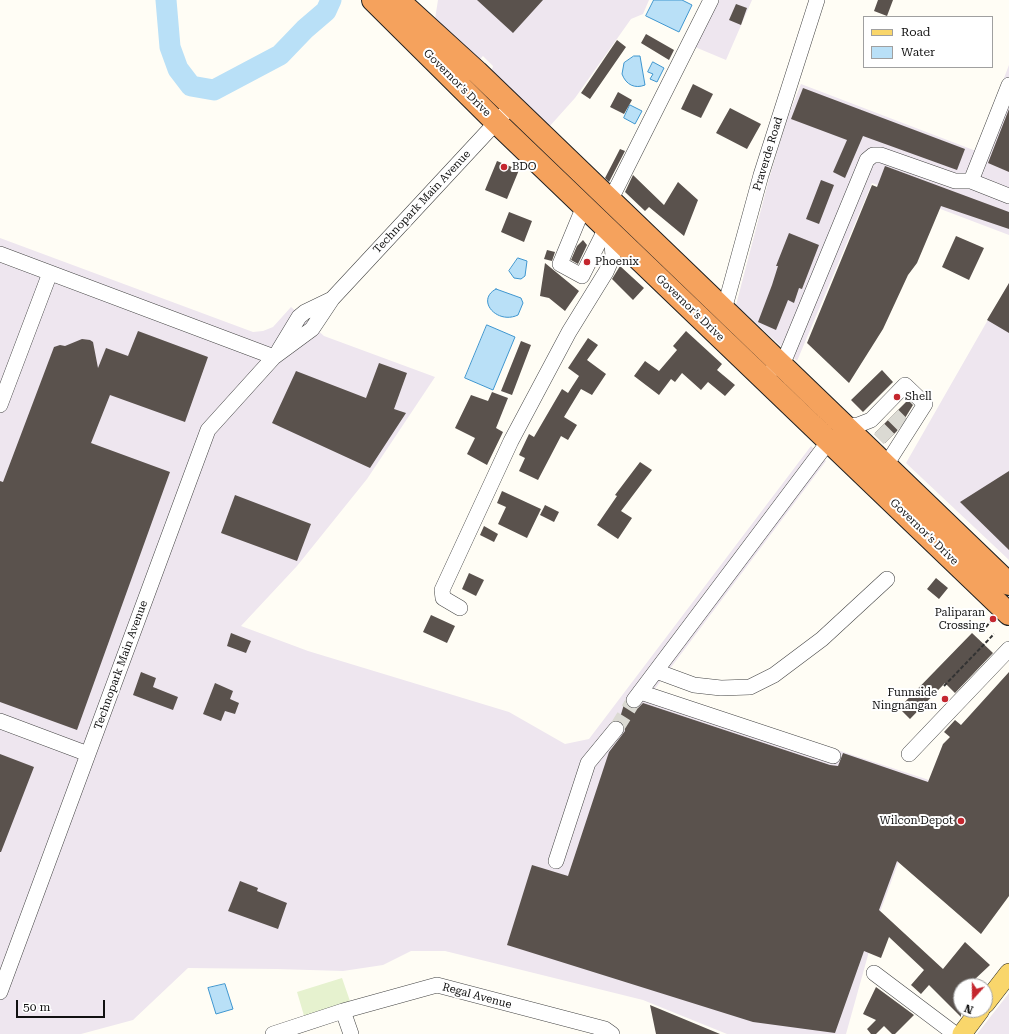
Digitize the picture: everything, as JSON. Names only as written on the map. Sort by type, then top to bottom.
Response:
[{"type":"highway","name":"Governor's Drive","points":[[373,0],[402,12],[458,54],[1009,584]]},
{"type":"highway","name":"Governor's Drive","points":[[402,12],[496,122],[893,502],[1001,616]]},
{"type":"main road","points":[[993,994],[1009,973]]},
{"type":"main road","points":[[962,1034],[974,1018]]},
{"type":"street","points":[[610,201],[711,0]]},
{"type":"street","name":"Praverde Road","points":[[724,310],[761,175],[817,0]]},
{"type":"street","points":[[971,181],[1009,85]]},
{"type":"street","name":"Technopark Main Avenue","points":[[0,992],[208,430],[274,358],[312,329],[332,299],[512,106]]},
{"type":"street","points":[[763,378],[786,356],[867,160],[873,155],[880,155],[955,181],[971,181],[1009,196]]},
{"type":"street","points":[[584,206],[560,264],[582,276],[608,230]]},
{"type":"street","points":[[460,608],[443,598],[442,590],[511,441],[569,332],[606,272],[613,256],[608,230]]},
{"type":"street","points":[[0,254],[274,358]]},
{"type":"street","points":[[0,405],[50,273]]},
{"type":"street","points":[[873,483],[886,466],[884,434],[897,420],[884,434]]},
{"type":"street","points":[[845,426],[858,425],[884,434]]},
{"type":"street","points":[[829,441],[637,696],[834,756]]},
{"type":"street","points":[[893,502],[905,484]]},
{"type":"street","points":[[656,671],[694,685],[721,688],[750,687],[774,675],[822,639],[887,579]]},
{"type":"street","points":[[909,754],[1009,649]]},
{"type":"street","points":[[0,721],[88,754]]},
{"type":"street","points":[[556,861],[588,763],[616,729]]},
{"type":"street","points":[[874,973],[955,1034]]},
{"type":"street","name":"Regal Avenue","points":[[273,1034],[289,1032],[343,1011],[438,985],[605,1030],[612,1034]]},
{"type":"street","points":[[343,1011],[351,1034]]},
{"type":"path","points":[[986,627],[1001,616]]},
{"type":"path","points":[[944,686],[994,634]]},
{"type":"shaded area","points":[[438,0],[649,0],[643,14],[631,19],[575,98],[549,127],[491,72],[493,66],[483,56],[479,60],[435,19]]},
{"type":"shaded area","points":[[719,0],[752,0],[726,60],[695,47]]},
{"type":"shaded area","points":[[1009,65],[1009,235],[872,183],[797,361],[736,305],[769,179],[787,119],[801,84],[976,151]]},
{"type":"shaded area","points":[[0,238],[253,332],[263,331],[273,327],[291,307],[324,336],[435,377],[367,479],[297,566],[241,626],[308,651],[509,712],[565,744],[589,739],[811,446],[826,461],[654,690],[929,780],[880,912],[846,1034],[727,1034],[643,1000],[445,951],[411,951],[383,965],[343,971],[188,968],[133,1020],[81,1034],[0,1034]]},
{"type":"shaded area","points":[[1009,283],[1009,560],[906,463]]},
{"type":"shaded area","points":[[1009,993],[1009,1034],[977,1034],[989,1018],[993,1018],[993,1014]]},
{"type":"green space","points":[[342,978],[351,1004],[305,1019],[297,992]]},
{"type":"water","points":[[654,0],[682,0],[692,5],[679,32],[646,16]]},
{"type":"water","points":[[634,56],[640,56],[645,85],[638,87],[628,83],[622,74],[624,63]]},
{"type":"water","points":[[653,62],[664,68],[657,82],[650,79],[653,74],[648,72]]},
{"type":"water","points":[[630,105],[642,111],[635,124],[624,118]]},
{"type":"water","points":[[518,258],[527,261],[525,276],[521,279],[514,278],[509,271]]},
{"type":"water","points":[[496,289],[521,298],[523,303],[518,315],[503,317],[491,310],[488,305],[488,299],[490,294]]},
{"type":"water","points":[[487,325],[515,337],[493,390],[465,378]]},
{"type":"water","points":[[225,984],[233,1009],[216,1014],[208,988]]},
{"type":"building","points":[[477,0],[543,0],[513,33]]},
{"type":"building","points":[[878,0],[893,0],[887,16],[874,11]]},
{"type":"building","points":[[736,4],[747,8],[741,25],[729,20]]},
{"type":"building","points":[[646,34],[674,50],[669,60],[641,43]]},
{"type":"building","points":[[617,40],[626,47],[590,99],[581,93]]},
{"type":"building","points":[[693,84],[713,94],[701,118],[681,109]]},
{"type":"building","points":[[803,88],[965,149],[957,170],[863,136],[845,178],[833,172],[847,140],[791,119]]},
{"type":"building","points":[[618,92],[632,100],[624,114],[610,107]]},
{"type":"building","points":[[730,108],[761,124],[747,149],[716,133]]},
{"type":"building","points":[[1009,109],[1009,172],[988,163]]},
{"type":"building","points":[[620,149],[625,151],[609,182],[605,178]]},
{"type":"building","points":[[497,161],[519,170],[507,199],[485,190]]},
{"type":"building","points":[[885,166],[1009,212],[1009,229],[941,206],[917,263],[908,275],[883,329],[849,383],[807,343],[872,185],[877,187]]},
{"type":"building","points":[[633,175],[664,205],[678,182],[698,200],[684,236],[649,207],[645,211],[625,192]]},
{"type":"building","points":[[821,180],[834,185],[819,224],[806,219]]},
{"type":"building","points":[[509,212],[532,221],[524,242],[501,232]]},
{"type":"building","points":[[789,233],[819,245],[802,289],[799,288],[794,303],[788,300],[776,330],[758,322],[772,285],[778,266],[776,266]]},
{"type":"building","points":[[956,236],[984,248],[969,280],[942,267]]},
{"type":"building","points":[[583,240],[587,245],[578,264],[571,260],[577,246]]},
{"type":"building","points":[[547,250],[555,252],[552,261],[544,259]]},
{"type":"building","points":[[545,263],[579,291],[565,311],[549,298],[540,296]]},
{"type":"building","points":[[620,266],[644,288],[633,300],[612,279]]},
{"type":"building","points":[[1009,283],[1009,333],[987,320]]},
{"type":"building","points":[[138,331],[208,357],[185,422],[110,395],[91,443],[170,472],[77,730],[0,702],[0,481],[3,482],[54,347],[60,345],[65,346],[82,339],[90,340],[93,342],[98,368],[106,348],[128,356]]},
{"type":"building","points":[[686,331],[722,364],[717,370],[735,385],[725,396],[708,382],[701,390],[682,373],[675,382],[671,379],[659,395],[634,376],[645,361],[659,371],[677,350],[673,346]]},
{"type":"building","points":[[588,338],[598,345],[587,360],[606,374],[592,395],[581,389],[564,417],[577,425],[568,440],[561,436],[538,480],[519,471],[525,458],[519,455],[529,434],[534,437],[562,389],[568,393],[579,376],[568,368]]},
{"type":"building","points":[[521,341],[531,345],[512,395],[501,391]]},
{"type":"building","points":[[379,363],[407,373],[394,409],[406,413],[370,468],[272,423],[296,371],[366,398]]},
{"type":"building","points":[[882,370],[893,382],[863,412],[851,400]]},
{"type":"building","points":[[492,392],[508,398],[496,428],[503,432],[487,465],[467,454],[475,438],[455,428],[471,395],[488,401]]},
{"type":"building","points":[[908,400],[913,405],[897,431],[885,443],[875,433]]},
{"type":"building","points":[[640,462],[652,470],[621,511],[632,518],[618,539],[597,525],[617,496],[615,495]]},
{"type":"building","points":[[1009,471],[1009,550],[960,502]]},
{"type":"building","points":[[502,491],[541,509],[527,538],[498,524],[506,507],[497,503]]},
{"type":"building","points":[[235,495],[311,524],[297,561],[221,533]]},
{"type":"building","points":[[545,505],[559,512],[554,522],[540,515]]},
{"type":"building","points":[[484,526],[498,534],[494,542],[480,535]]},
{"type":"building","points":[[469,573],[484,580],[476,596],[462,589]]},
{"type":"building","points":[[936,578],[948,588],[939,599],[927,589]]},
{"type":"building","points":[[431,615],[455,626],[447,643],[423,632]]},
{"type":"building","points":[[231,633],[251,641],[246,653],[227,646]]},
{"type":"building","points":[[972,633],[993,653],[955,693],[945,683],[910,719],[899,708]]},
{"type":"building","points":[[141,672],[156,678],[153,687],[178,697],[173,710],[133,695]]},
{"type":"building","points":[[1009,672],[1009,896],[981,934],[897,861],[879,910],[943,969],[965,942],[990,965],[976,978],[953,978],[953,1009],[929,985],[921,994],[911,985],[924,970],[889,937],[881,958],[864,951],[835,1033],[753,1022],[507,945],[532,865],[568,876],[609,752],[625,731],[624,726],[619,721],[625,701],[628,707],[633,709],[638,708],[643,703],[830,765],[838,766],[843,753],[928,782],[943,744],[950,737],[944,732],[955,720],[961,725]]},
{"type":"building","points":[[215,683],[233,691],[230,699],[239,703],[235,714],[225,711],[221,721],[203,714]]},
{"type":"building","points":[[0,754],[34,767],[1,852],[0,852]]},
{"type":"building","points":[[240,881],[258,888],[257,891],[287,903],[278,929],[228,911]]},
{"type":"building","points":[[876,987],[914,1015],[895,1034],[892,1034],[884,1026],[876,1034],[871,1034],[867,1029],[876,1020],[863,1014]]},
{"type":"building","points":[[650,1005],[720,1034],[656,1034]]},
{"type":"waterway","points":[[166,0],[170,47],[178,69],[191,86],[214,90],[280,55],[305,29],[326,11],[331,0]]},
{"type":"tunnel","points":[[893,415],[903,425]]},
{"type":"tunnel","points":[[879,429],[889,439]]},
{"type":"tunnel","points":[[616,729],[634,700]]},
{"type":"place","name":"BDO","points":[[504,167]]},
{"type":"place","name":"Phoenix","points":[[587,262]]},
{"type":"place","name":"Shell","points":[[897,397]]},
{"type":"place","name":"Paliparan Crossing","points":[[993,619]]},
{"type":"place","name":"Funnside Ningnangan","points":[[945,699]]},
{"type":"place","name":"Wilcon Depot","points":[[961,821]]}]
